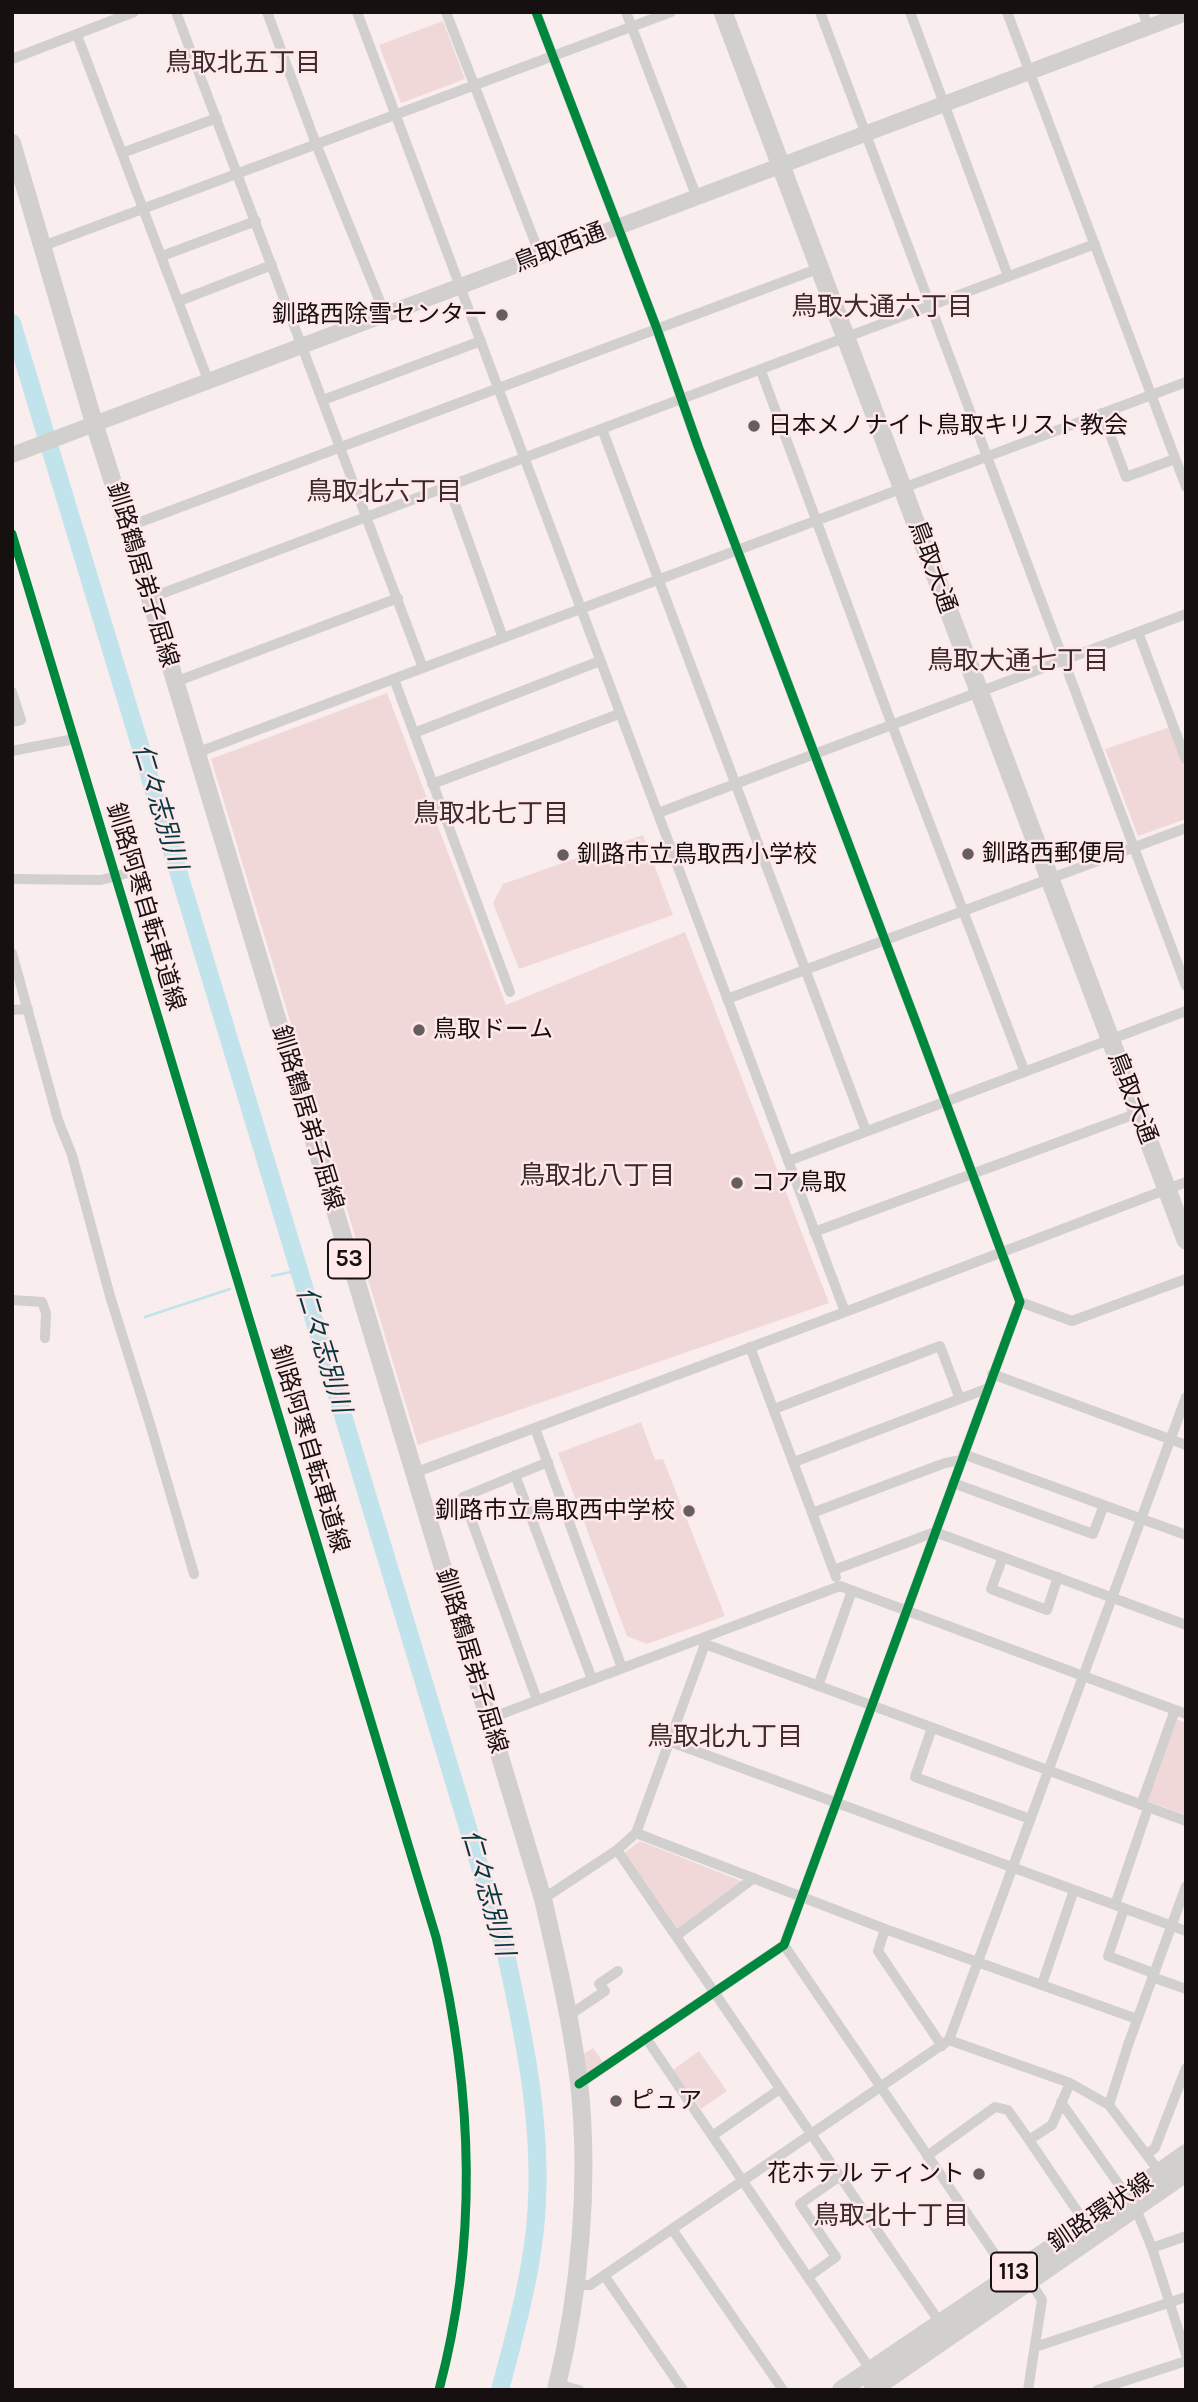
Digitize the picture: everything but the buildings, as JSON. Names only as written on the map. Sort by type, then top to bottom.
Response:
[{"type":"highway","name":"鳥取大通","points":[[723,12],[1186,1240]]},
{"type":"main road","name":"釧路鶴居弟子屈線","points":[[12,143],[43,246],[90,425],[150,598],[543,1899],[568,2016],[579,2084],[583,2152],[576,2285],[557,2387]]},
{"type":"main road","name":"釧路環状線","points":[[841,2390],[870,2370],[1030,2281],[1164,2179],[1186,2153]]},
{"type":"main road","name":"釧路環状線","points":[[1164,2179],[1186,2173]]},
{"type":"main road","name":"釧路環状線","points":[[872,2390],[1009,2275],[1086,2224],[1131,2202]]},
{"type":"street","points":[[12,60],[134,12]]},
{"type":"street","points":[[176,12],[424,668]]},
{"type":"street","points":[[267,12],[316,144],[385,314]]},
{"type":"street","points":[[356,12],[845,1312]]},
{"type":"street","points":[[446,12],[540,255]]},
{"type":"street","points":[[536,12],[1020,1302],[784,1945],[579,2084]]},
{"type":"street","points":[[626,12],[697,198]]},
{"type":"street","points":[[43,246],[671,12]]},
{"type":"street","points":[[820,12],[1186,986]]},
{"type":"street","points":[[910,12],[1008,276]]},
{"type":"street","points":[[1007,12],[1186,487]]},
{"type":"street","name":"鳥取西通","points":[[15,454],[1030,72],[1145,20],[1186,13]]},
{"type":"street","points":[[77,35],[208,380]]},
{"type":"street","points":[[121,153],[217,118]]},
{"type":"street","points":[[162,256],[256,221]]},
{"type":"street","points":[[150,598],[1095,244]]},
{"type":"street","points":[[178,300],[272,265]]},
{"type":"street","points":[[127,527],[820,268]]},
{"type":"street","points":[[323,400],[481,341]]},
{"type":"street","points":[[761,371],[1024,1070]]},
{"type":"street","points":[[196,753],[1186,382]]},
{"type":"street","points":[[1102,413],[1126,477],[1175,459]]},
{"type":"street","points":[[602,429],[866,1131]]},
{"type":"street","points":[[449,487],[503,638]]},
{"type":"street","points":[[175,682],[398,598]]},
{"type":"street","points":[[658,813],[1186,614]]},
{"type":"street","points":[[1138,632],[1186,760]]},
{"type":"street","points":[[414,733],[600,661]]},
{"type":"street","points":[[394,679],[510,992]]},
{"type":"street","points":[[12,692],[21,720],[12,722]]},
{"type":"street","points":[[432,784],[619,714]]},
{"type":"street","points":[[12,751],[74,739]]},
{"type":"street","points":[[727,999],[1186,828]]},
{"type":"street","points":[[12,879],[101,880],[136,871]]},
{"type":"street","points":[[12,953],[15,972],[58,1120],[72,1155],[110,1296],[152,1427],[194,1574]]},
{"type":"street","points":[[12,1010],[28,1010]]},
{"type":"street","points":[[788,1161],[1186,1011]]},
{"type":"street","points":[[814,1232],[1138,1112]]},
{"type":"street","points":[[414,1473],[1186,1182]]},
{"type":"street","points":[[1020,1302],[1072,1321],[1186,1279]]},
{"type":"street","points":[[12,1300],[41,1302],[46,1312],[45,1338]]},
{"type":"street","points":[[774,1409],[940,1346],[960,1399]]},
{"type":"street","points":[[750,1348],[840,1586]]},
{"type":"street","points":[[992,1374],[1186,1446]]},
{"type":"street","points":[[794,1462],[986,1389]]},
{"type":"street","points":[[576,2285],[590,2285],[946,2043],[979,1961],[1186,1397]]},
{"type":"street","points":[[535,1428],[622,1668]]},
{"type":"street","points":[[812,1513],[962,1457],[1186,1535]]},
{"type":"street","points":[[537,1700],[463,1497],[548,1462]]},
{"type":"street","points":[[515,1475],[592,1679]]},
{"type":"street","points":[[953,1483],[1093,1534],[1104,1505]]},
{"type":"street","points":[[834,1570],[935,1532],[1186,1624]]},
{"type":"street","points":[[1003,1557],[991,1589],[1002,1594],[1047,1610],[1058,1577]]},
{"type":"street","points":[[488,1719],[840,1586],[1180,1712],[1145,1807],[1108,1955],[1186,1989]]},
{"type":"street","points":[[818,1686],[852,1591]]},
{"type":"street","points":[[703,1640],[818,1686],[1186,1822]]},
{"type":"street","points":[[543,1899],[617,1850],[636,1833],[671,1742],[703,1640]]},
{"type":"street","points":[[932,1728],[915,1777],[1030,1819]]},
{"type":"street","points":[[671,1742],[1186,1931]]},
{"type":"street","points":[[636,1833],[885,1929],[1137,2019]]},
{"type":"street","points":[[617,1850],[945,2330]]},
{"type":"street","points":[[676,1936],[754,1878]]},
{"type":"street","points":[[1109,2105],[1137,2019],[1186,1886]]},
{"type":"street","points":[[1042,1984],[1074,1890]]},
{"type":"street","points":[[885,1929],[878,1951],[946,2043],[1070,2083],[1109,2105],[1164,2179]]},
{"type":"street","points":[[784,1945],[1009,2275]]},
{"type":"street","points":[[568,2016],[605,1992],[599,1984],[618,1971]]},
{"type":"street","points":[[646,2038],[870,2370]]},
{"type":"street","points":[[1147,2154],[1155,2148],[1186,2068]]},
{"type":"street","points":[[1028,2140],[1052,2124],[1070,2083]]},
{"type":"street","points":[[712,2136],[780,2089]]},
{"type":"street","points":[[1061,2102],[1131,2202],[1152,2248],[1186,2354]]},
{"type":"street","points":[[927,2155],[995,2108],[1009,2110],[1086,2224]]},
{"type":"street","points":[[808,2277],[836,2257],[800,2204],[840,2176]]},
{"type":"street","points":[[672,2229],[783,2390]]},
{"type":"street","points":[[1152,2248],[1186,2236]]},
{"type":"street","points":[[604,2275],[682,2390]]},
{"type":"street","points":[[1028,2390],[1042,2300],[1030,2281]]},
{"type":"street","points":[[1035,2347],[1186,2297]]},
{"type":"street","points":[[1097,2390],[1186,2361]]},
{"type":"street","points":[[557,2387],[579,2390]]},
{"type":"shaded area","points":[[443,21],[465,79],[401,103],[379,45]]},
{"type":"shaded area","points":[[387,693],[506,1005],[685,932],[829,1303],[418,1445],[211,759]]},
{"type":"shaded area","points":[[1170,727],[1186,772],[1186,819],[1138,836],[1105,749]]},
{"type":"shaded area","points":[[643,835],[673,915],[519,969],[493,903],[503,884]]},
{"type":"shaded area","points":[[641,1422],[655,1460],[663,1459],[725,1616],[647,1644],[627,1636],[558,1453]]},
{"type":"shaded area","points":[[1174,1718],[1186,1723],[1186,1815],[1145,1800]]},
{"type":"shaded area","points":[[640,1841],[744,1882],[677,1931],[624,1853]]},
{"type":"shaded area","points":[[593,2048],[603,2062],[583,2076],[581,2056]]},
{"type":"shaded area","points":[[699,2051],[727,2091],[701,2109],[673,2070]]},
{"type":"waterway","name":"仁々志別川","points":[[12,323],[505,1950],[529,2074],[538,2169],[529,2272],[500,2390]]},
{"type":"waterway","points":[[272,1276],[300,1270]]},
{"type":"waterway","points":[[145,1317],[230,1289]]},
{"type":"cycle path","points":[[536,12],[1020,1302],[784,1945],[579,2084]]},
{"type":"cycle path","name":"釧路阿寒自転車道線","points":[[12,534],[436,1937],[458,2050],[466,2164],[461,2277],[439,2390]]},
{"type":"place","name":"釧路西除雪センター","points":[[502,315]]},
{"type":"place","name":"日本メノナイト鳥取キリスト教会","points":[[754,426]]},
{"type":"place","name":"釧路西郵便局","points":[[968,854]]},
{"type":"place","name":"釧路市立鳥取西小学校","points":[[563,855]]},
{"type":"place","name":"鳥取ドーム","points":[[419,1030]]},
{"type":"place","name":"コア鳥取","points":[[737,1183]]},
{"type":"place","name":"釧路市立鳥取西中学校","points":[[689,1511]]},
{"type":"place","name":"ピュア","points":[[616,2101]]},
{"type":"place","name":"花ホテル ティント","points":[[979,2174]]},
{"type":"district","name":"鳥取北五丁目","points":[[243,64]]},
{"type":"district","name":"鳥取大通六丁目","points":[[882,308]]},
{"type":"district","name":"鳥取北六丁目","points":[[384,493]]},
{"type":"district","name":"鳥取大通七丁目","points":[[1018,662]]},
{"type":"district","name":"鳥取北七丁目","points":[[491,815]]},
{"type":"district","name":"鳥取北八丁目","points":[[597,1177]]},
{"type":"district","name":"鳥取北九丁目","points":[[725,1738]]},
{"type":"district","name":"鳥取北十丁目","points":[[891,2217]]}]
